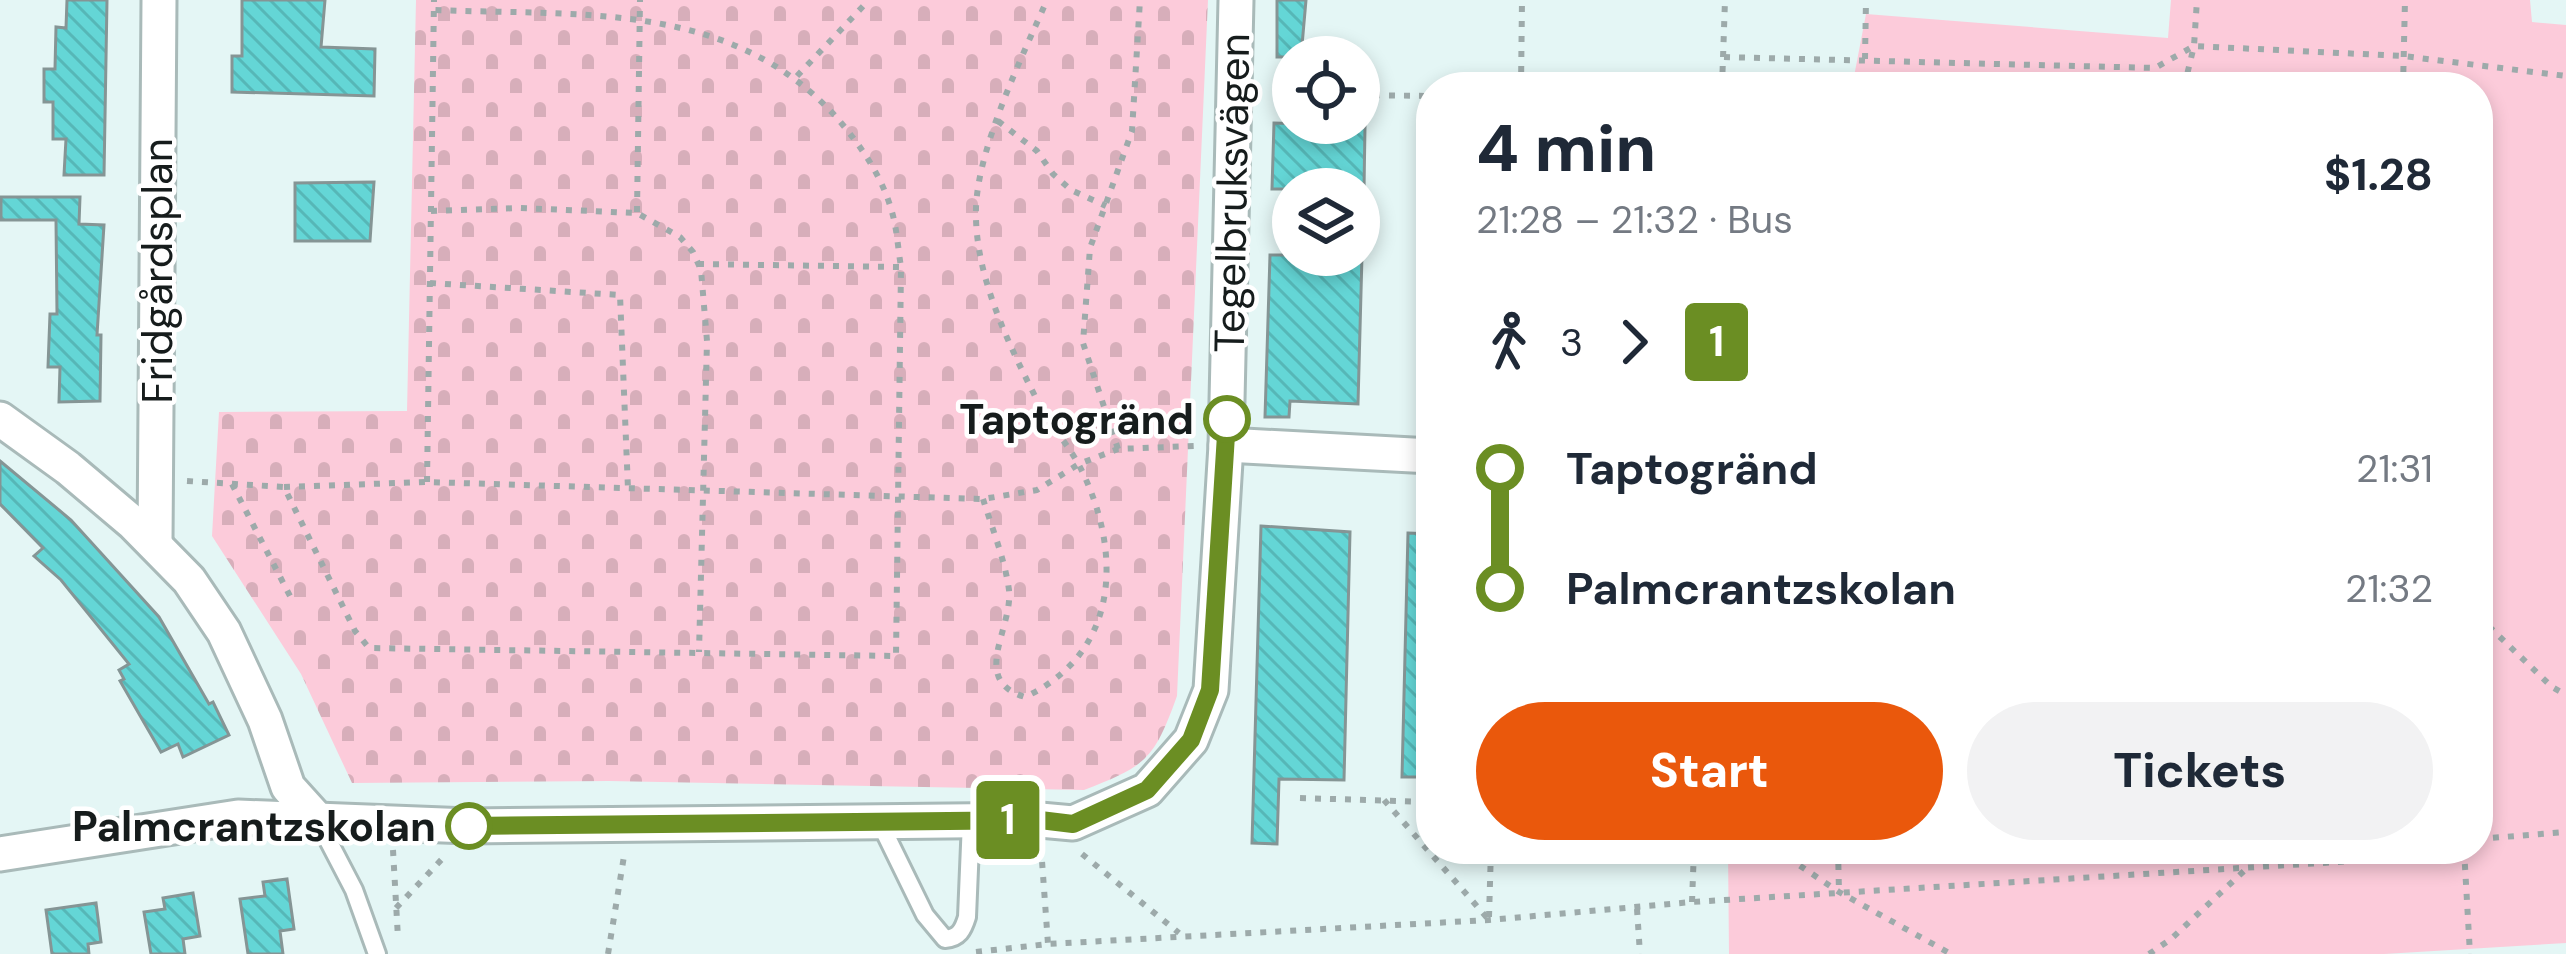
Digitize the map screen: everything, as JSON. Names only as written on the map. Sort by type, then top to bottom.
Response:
[{"type":"street","name":"Fridgårdsplan","points":[[155,542],[159,0]]},
{"type":"street","name":"Tegelbruksvägen","points":[[0,854],[238,817],[391,826],[1040,820],[1073,824],[1147,790],[1191,740],[1210,690],[1226,445],[1236,0]]},
{"type":"street","points":[[0,419],[68,468],[155,542],[189,580],[224,632],[265,720],[288,787],[316,818]]},
{"type":"street","points":[[1226,445],[1416,455]]},
{"type":"lane","points":[[316,818],[354,890],[377,954]]},
{"type":"lane","points":[[879,822],[925,915],[954,946],[967,917],[970,821]]},
{"type":"path","points":[[427,482],[434,0]]},
{"type":"path","points":[[637,213],[640,0]]},
{"type":"path","points":[[796,77],[868,0]]},
{"type":"path","points":[[983,499],[1009,594],[994,658],[1000,683],[1025,697],[1054,683],[1081,654],[1100,621],[1108,572],[1095,500],[1005,333],[982,265],[976,208],[998,121],[1047,0]]},
{"type":"path","points":[[1118,449],[1083,343],[1090,248],[1132,131],[1140,0]]},
{"type":"path","points":[[1522,0],[1522,72]]},
{"type":"path","points":[[1723,72],[1725,0]]},
{"type":"path","points":[[1865,59],[1866,0]]},
{"type":"path","points":[[2187,72],[2197,0]]},
{"type":"path","points":[[2403,72],[2405,0]]},
{"type":"path","points":[[284,487],[355,631],[369,649],[896,656],[901,267],[892,212],[865,150],[796,77],[744,45],[688,27],[639,19],[434,10]]},
{"type":"path","points":[[1724,57],[2155,68],[2194,46],[2403,56],[2566,76]]},
{"type":"path","points":[[1380,95],[1416,96]]},
{"type":"path","points":[[998,121],[1036,151],[1071,190],[1106,206]]},
{"type":"path","points":[[430,211],[520,208],[637,213],[680,237],[698,264],[707,340],[699,652]]},
{"type":"path","points":[[698,264],[901,267]]},
{"type":"path","points":[[430,284],[620,296],[628,489]]},
{"type":"path","points":[[156,478],[284,487],[427,482],[983,499],[1036,490],[1079,464],[1118,449],[1226,445]]},
{"type":"path","points":[[232,484],[290,596]]},
{"type":"path","points":[[2493,630],[2566,695]]},
{"type":"path","points":[[1300,798],[1416,801]]},
{"type":"path","points":[[1384,800],[1416,836]]},
{"type":"path","points":[[1040,820],[1182,936]]},
{"type":"path","points":[[1040,820],[1048,944]]},
{"type":"path","points":[[391,826],[399,954]]},
{"type":"path","points":[[2493,837],[2566,832]]},
{"type":"path","points":[[608,954],[625,846]]},
{"type":"path","points":[[396,908],[449,850]]},
{"type":"path","points":[[1441,864],[1490,920]]},
{"type":"path","points":[[1490,864],[1490,920]]},
{"type":"path","points":[[1692,902],[1693,864]]},
{"type":"path","points":[[1797,864],[1951,954]]},
{"type":"path","points":[[1838,864],[1839,892]]},
{"type":"path","points":[[954,946],[1490,920],[1692,902],[2281,864]]},
{"type":"path","points":[[2465,864],[2470,954]]},
{"type":"path","points":[[2149,954],[2248,867]]},
{"type":"path","points":[[1636,909],[1640,954]]},
{"type":"green space","points":[[416,0],[1208,0],[1177,696],[1145,758],[1084,790],[609,781],[352,783],[301,674],[212,536],[219,412],[407,411]]},
{"type":"green space","points":[[2171,0],[2530,0],[2532,22],[2566,25],[2566,943],[2384,954],[1729,954],[1728,864],[2493,864],[2493,72],[1855,72],[1866,14],[2168,38]]},
{"type":"building","points":[[67,0],[107,0],[104,175],[64,175],[66,139],[53,139],[53,102],[44,102],[44,69],[55,69],[56,27],[66,28]]},
{"type":"building","points":[[242,0],[325,0],[321,47],[375,49],[374,96],[232,92],[232,56],[242,56]]},
{"type":"building","points":[[1277,0],[1306,0],[1303,36],[1277,36]]},
{"type":"building","points":[[1273,144],[1365,144],[1364,168],[1273,168]]},
{"type":"building","points":[[374,182],[370,241],[295,241],[295,183]]},
{"type":"building","points":[[1,197],[80,197],[79,224],[104,225],[97,335],[101,335],[100,401],[59,402],[60,367],[48,367],[50,314],[57,314],[56,220],[1,220]]},
{"type":"building","points":[[1270,255],[1272,276],[1361,276],[1358,404],[1290,401],[1289,417],[1265,417]]},
{"type":"building","points":[[0,461],[71,520],[159,617],[229,735],[183,757],[178,744],[161,752],[120,681],[124,679],[119,670],[129,664],[61,580],[34,556],[43,548],[0,504]]},
{"type":"building","points":[[1261,526],[1350,532],[1344,780],[1279,779],[1277,844],[1252,843]]},
{"type":"building","points":[[1408,533],[1416,533],[1416,777],[1402,777]]},
{"type":"building","points":[[287,879],[294,929],[280,931],[283,954],[248,954],[240,899],[265,896],[263,882]]},
{"type":"building","points":[[193,893],[200,936],[183,939],[185,954],[151,954],[144,912],[165,909],[163,898]]},
{"type":"building","points":[[96,903],[101,942],[88,944],[89,954],[52,954],[46,910]]},
{"type":"bus line","name":"1","points":[[469,826],[1040,820],[1073,824],[1147,790],[1191,740],[1210,690],[1227,419]]},
{"type":"place","name":"Taptogränd","points":[[1227,419]]},
{"type":"place","name":"Palmcrantzskolan","points":[[469,826]]}]
